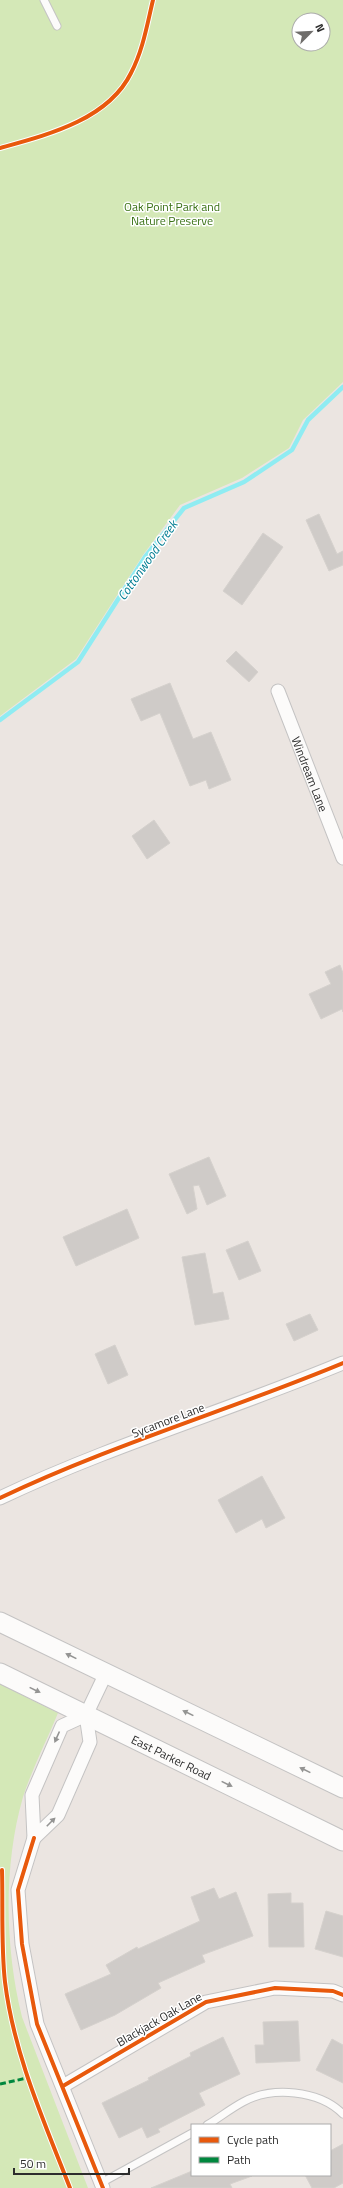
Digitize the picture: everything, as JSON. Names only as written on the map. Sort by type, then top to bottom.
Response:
[{"type":"main road","points":[[0,1622],[343,1788]]},
{"type":"main road","name":"East Parker Road","points":[[0,1673],[343,1841]]},
{"type":"street","name":"Windream Lane","points":[[278,691],[343,858]]},
{"type":"street","name":"Sycamore Lane","points":[[0,1498],[60,1471],[343,1363]]},
{"type":"street","points":[[34,1838],[58,1815],[90,1742],[86,1715],[106,1673]]},
{"type":"street","points":[[86,1715],[62,1726],[32,1795],[34,1838],[18,1890],[22,1944],[37,2024],[102,2186]]},
{"type":"street","name":"Blackjack Oak Lane","points":[[63,2086],[206,2002],[275,1988],[332,1991],[343,1995]]},
{"type":"lane","points":[[44,0],[57,26]]},
{"type":"lane","points":[[209,2124],[244,2101],[266,2093],[294,2093],[314,2097],[337,2108],[343,2114]]},
{"type":"lane","points":[[102,2186],[191,2134]]},
{"type":"green space","name":"Oak Point Park and Nature Preserve","points":[[0,0],[343,0],[343,382],[303,420],[289,448],[242,478],[180,505],[143,555],[76,659],[0,716]]},
{"type":"green space","points":[[0,1684],[58,1713],[27,1786],[17,1823],[9,1879],[10,1936],[16,1991],[22,2017],[88,2188],[0,2188]]},
{"type":"building","points":[[319,514],[337,554],[343,551],[343,565],[329,571],[306,520]]},
{"type":"building","points":[[263,533],[283,547],[242,605],[223,591]]},
{"type":"building","points":[[236,651],[258,672],[249,682],[226,661]]},
{"type":"building","points":[[170,683],[193,739],[211,732],[231,780],[209,789],[206,780],[190,786],[160,713],[141,721],[131,699]]},
{"type":"building","points":[[154,820],[170,843],[147,859],[132,836]]},
{"type":"building","points":[[340,965],[343,973],[343,1012],[342,1009],[321,1019],[309,994],[331,984],[325,972]]},
{"type":"building","points":[[209,1157],[226,1196],[207,1205],[199,1185],[193,1186],[197,1209],[187,1214],[169,1174]]},
{"type":"building","points":[[127,1209],[139,1238],[76,1266],[63,1237]]},
{"type":"building","points":[[248,1241],[261,1271],[239,1280],[226,1250]]},
{"type":"building","points":[[205,1253],[213,1294],[223,1292],[229,1319],[195,1325],[182,1257]]},
{"type":"building","points":[[310,1314],[318,1330],[294,1341],[286,1324]]},
{"type":"building","points":[[115,1345],[128,1375],[108,1384],[95,1354]]},
{"type":"building","points":[[262,1476],[285,1518],[266,1528],[262,1519],[236,1533],[218,1500]]},
{"type":"building","points":[[214,1888],[219,1899],[236,1892],[253,1936],[202,1955],[205,1962],[158,1983],[161,1988],[115,2015],[81,2030],[65,1994],[111,1974],[106,1965],[137,1947],[138,1949],[200,1921],[191,1897]]},
{"type":"building","points":[[291,1893],[291,1903],[303,1903],[304,1947],[269,1947],[268,1894]]},
{"type":"building","points":[[326,1911],[343,1916],[343,1957],[315,1949]]},
{"type":"building","points":[[298,2021],[300,2061],[256,2063],[255,2045],[264,2045],[263,2022]]},
{"type":"building","points":[[223,2037],[240,2074],[199,2093],[205,2105],[158,2129],[160,2132],[147,2138],[142,2127],[119,2138],[102,2103],[149,2080],[148,2078],[191,2056],[190,2053]]},
{"type":"building","points":[[332,2039],[343,2045],[343,2083],[316,2070]]},
{"type":"building","points":[[343,2144],[343,2183],[334,2188],[312,2188],[306,2176],[331,2176],[331,2150]]},
{"type":"building","points":[[191,2171],[191,2176],[252,2176],[230,2184],[232,2188],[151,2188]]},
{"type":"waterway","name":"Cottonwood Creek","points":[[0,720],[78,662],[145,557],[184,508],[244,482],[292,450],[308,420],[343,387]]},
{"type":"marked path","points":[[0,2084],[27,2078]]},
{"type":"cycle path","points":[[0,148],[56,131],[92,114],[107,103],[121,89],[131,73],[139,55],[153,0]]},
{"type":"cycle path","points":[[0,1498],[128,1444],[343,1363]]},
{"type":"cycle path","points":[[34,1838],[18,1890],[22,1944],[37,2024],[103,2188]]},
{"type":"cycle path","points":[[2,1870],[3,1955],[9,2009],[15,2036],[31,2087],[70,2188]]},
{"type":"cycle path","points":[[63,2086],[206,2002],[275,1988],[333,1991],[343,1995]]}]
